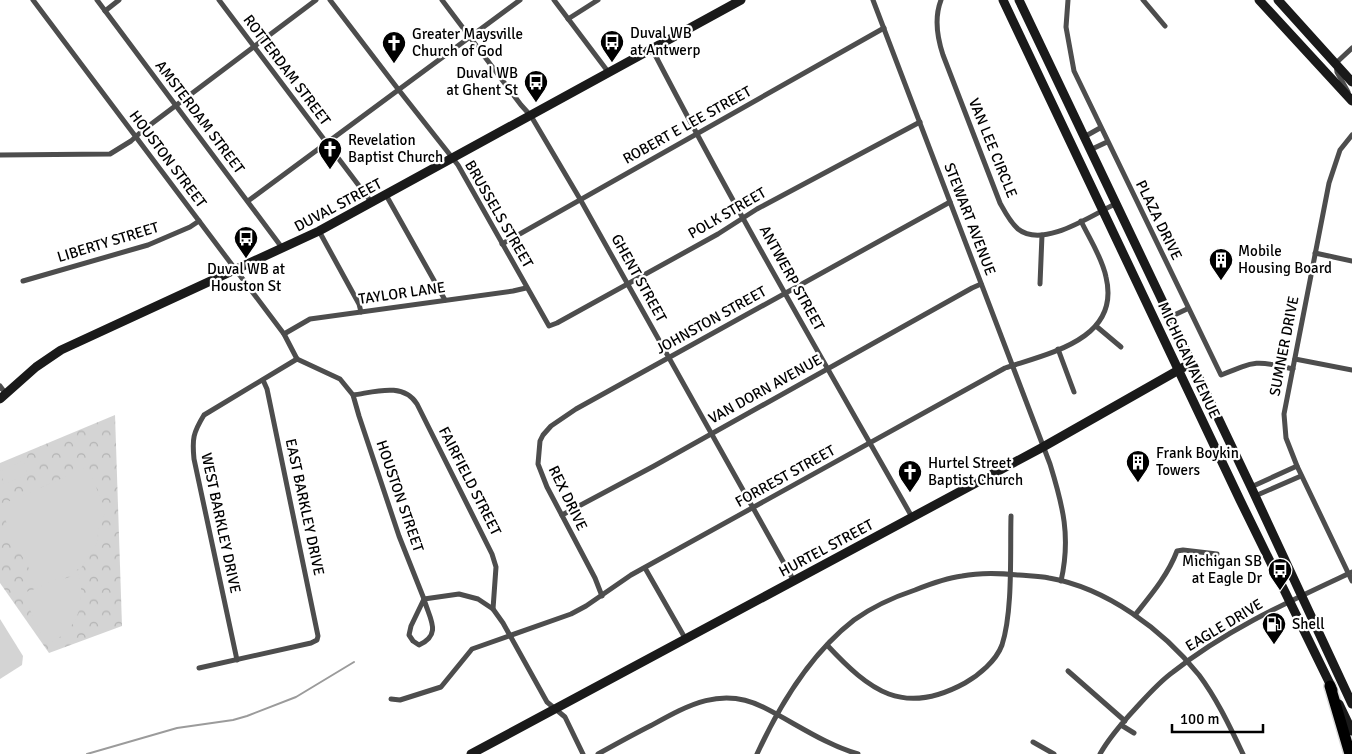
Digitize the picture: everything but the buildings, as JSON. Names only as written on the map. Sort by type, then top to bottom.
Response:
[{"type":"highway","points":[[1330,686],[1350,754]]},
{"type":"street","name":"HOUSTON STREET","points":[[33,0],[237,270],[284,334],[298,359],[340,378],[353,395],[399,536],[424,599],[433,626],[433,633],[430,638],[419,645],[409,635],[411,626],[424,599]]},
{"type":"street","name":"AMSTERDAM STREET","points":[[97,0],[283,249]]},
{"type":"street","points":[[105,11],[119,0]]},
{"type":"street","name":"ROTTERDAM STREET","points":[[219,0],[372,203]]},
{"type":"street","points":[[0,155],[110,154],[136,137],[316,0]]},
{"type":"street","name":"BRUSSELS STREET","points":[[330,0],[458,165],[548,325]]},
{"type":"street","name":"GHENT STREET","points":[[442,0],[531,116],[580,199],[794,581]]},
{"type":"street","points":[[248,201],[520,0]]},
{"type":"street","points":[[554,0],[609,73]]},
{"type":"street","points":[[568,19],[598,0]]},
{"type":"street","name":"DUVAL STREET","points":[[3,397],[36,368],[61,350],[318,232],[741,0]]},
{"type":"street","name":"STEWART AVENUE","points":[[873,0],[1043,447],[1059,494],[1066,532],[1066,553],[1061,581]]},
{"type":"street","name":"VAN LEE CIRCLE","points":[[941,0],[936,13],[939,43],[1000,203],[1012,223],[1019,230],[1042,235]]},
{"type":"street","name":"MICHIGAN AVENUE","points":[[1004,0],[1240,500],[1352,729]]},
{"type":"street","name":"MICHIGAN AVENUE","points":[[1019,0],[1352,704]]},
{"type":"street","name":"PLAZA DRIVE","points":[[1068,0],[1066,27],[1074,71],[1187,309],[1221,376],[1255,362],[1267,362],[1293,369]]},
{"type":"street","points":[[1143,0],[1165,26]]},
{"type":"street","points":[[1259,0],[1351,101]]},
{"type":"street","points":[[1278,0],[1352,82]]},
{"type":"street","name":"ROBERT E LEE STREET","points":[[502,244],[884,28]]},
{"type":"street","points":[[1336,63],[1352,48]]},
{"type":"street","name":"ANTWERP STREET","points":[[652,49],[696,134],[912,517]]},
{"type":"street","points":[[1336,63],[1337,72],[1351,101]]},
{"type":"street","name":"POLK STREET","points":[[548,325],[557,323],[920,122]]},
{"type":"street","points":[[1084,137],[1100,128]]},
{"type":"street","name":"SUMNER DRIVE","points":[[1352,135],[1340,150],[1329,183],[1284,414],[1286,438],[1301,476],[1350,572],[1352,581]]},
{"type":"street","points":[[1090,150],[1107,142]]},
{"type":"street","points":[[386,195],[445,300]]},
{"type":"street","name":"JOHNSTON STREET","points":[[616,387],[950,202]]},
{"type":"street","points":[[1040,284],[1042,235],[1053,234],[1115,204]]},
{"type":"street","name":"LIBERTY STREET","points":[[23,281],[148,245],[190,227],[199,221]]},
{"type":"street","points":[[1080,221],[1102,265],[1108,287],[1105,312],[1096,326],[1121,347]]},
{"type":"street","points":[[318,232],[359,304],[361,312]]},
{"type":"street","points":[[1315,253],[1352,261]]},
{"type":"street","name":"VAN DORN AVENUE","points":[[562,515],[981,284]]},
{"type":"street","name":"TAYLOR LANE","points":[[284,334],[310,319],[526,288]]},
{"type":"street","points":[[1170,318],[1187,309]]},
{"type":"street","name":"FORREST STREET","points":[[391,699],[400,700],[441,686],[472,649],[571,614],[645,568],[1005,368],[1038,358],[1058,349],[1087,335],[1096,326]]},
{"type":"street","points":[[1058,349],[1074,392]]},
{"type":"street","name":"WEST BARKLEY DRIVE","points":[[237,660],[194,458],[192,439],[204,415],[298,359]]},
{"type":"street","points":[[1295,359],[1352,370]]},
{"type":"street","name":"HURTEL STREET","points":[[471,754],[1043,447],[1191,363]]},
{"type":"street","name":"EAST BARKLEY DRIVE","points":[[237,660],[311,644],[317,640],[318,632],[267,389],[262,380]]},
{"type":"street","points":[[0,386],[3,397]]},
{"type":"street","name":"REX DRIVE","points":[[602,596],[546,487],[538,464],[540,442],[551,426],[616,387]]},
{"type":"street","name":"FAIRFIELD STREET","points":[[353,395],[393,390],[404,392],[414,398],[492,554],[496,567],[493,609]]},
{"type":"street","points":[[1251,488],[1297,466]]},
{"type":"street","points":[[1255,496],[1301,476]]},
{"type":"street","points":[[826,645],[864,682],[894,696],[907,699],[921,699],[939,695],[970,680],[984,669],[1001,646],[1007,619],[1011,516]]},
{"type":"street","points":[[1135,615],[1162,579],[1177,551],[1217,554]]},
{"type":"street","points":[[645,568],[685,638]]},
{"type":"street","name":"EAGLE DRIVE","points":[[1100,754],[1123,723],[1172,672],[1187,661],[1220,638],[1350,572]]},
{"type":"street","points":[[757,754],[777,715],[817,655],[855,620],[872,608],[933,583],[961,576],[1009,574],[1050,578],[1061,581],[1111,600],[1150,626],[1187,661],[1203,681],[1217,702],[1243,754]]},
{"type":"street","points":[[424,599],[459,594],[478,599],[493,609],[510,635],[547,702],[565,717],[583,754]]},
{"type":"street","points":[[199,668],[237,660]]},
{"type":"street","points":[[1068,671],[1134,733]]},
{"type":"street","points":[[598,754],[676,712],[704,700],[717,697],[741,698],[762,706],[823,740],[858,754]]},
{"type":"street","points":[[1033,742],[1054,754]]},
{"type":"green space","points":[[115,415],[122,626],[49,653],[0,583],[0,463]]},
{"type":"green space","points":[[23,461],[28,474],[4,484],[0,471]]},
{"type":"green space","points":[[86,468],[89,470],[106,511],[99,526],[97,543],[81,568],[39,586],[14,542],[2,511],[5,503]]},
{"type":"green space","points":[[78,574],[81,594],[75,620],[60,637],[46,644],[24,597],[26,592]]},
{"type":"green space","points":[[0,619],[23,656],[22,665],[0,679]]},
{"type":"waterway","points":[[87,754],[177,728],[233,720],[247,716],[296,697],[354,662]]},
{"type":"place","name":"Duval WB at Antwerp","points":[[612,63]]},
{"type":"place","name":"Greater Maysville Church of God","points":[[394,64]]},
{"type":"place","name":"Duval WB at Ghent St","points":[[536,103]]},
{"type":"place","name":"Revelation Baptist Church","points":[[330,170]]},
{"type":"place","name":"Duval WB at Houston St","points":[[246,259]]},
{"type":"place","name":"Mobile Housing Board","points":[[1221,281]]},
{"type":"place","name":"Frank Boykin Towers","points":[[1138,483]]},
{"type":"place","name":"Hurtel Street Baptist Church","points":[[910,493]]},
{"type":"place","name":"Michigan SB at Eagle Dr","points":[[1280,591]]},
{"type":"place","name":"Shell","points":[[1274,645]]}]
